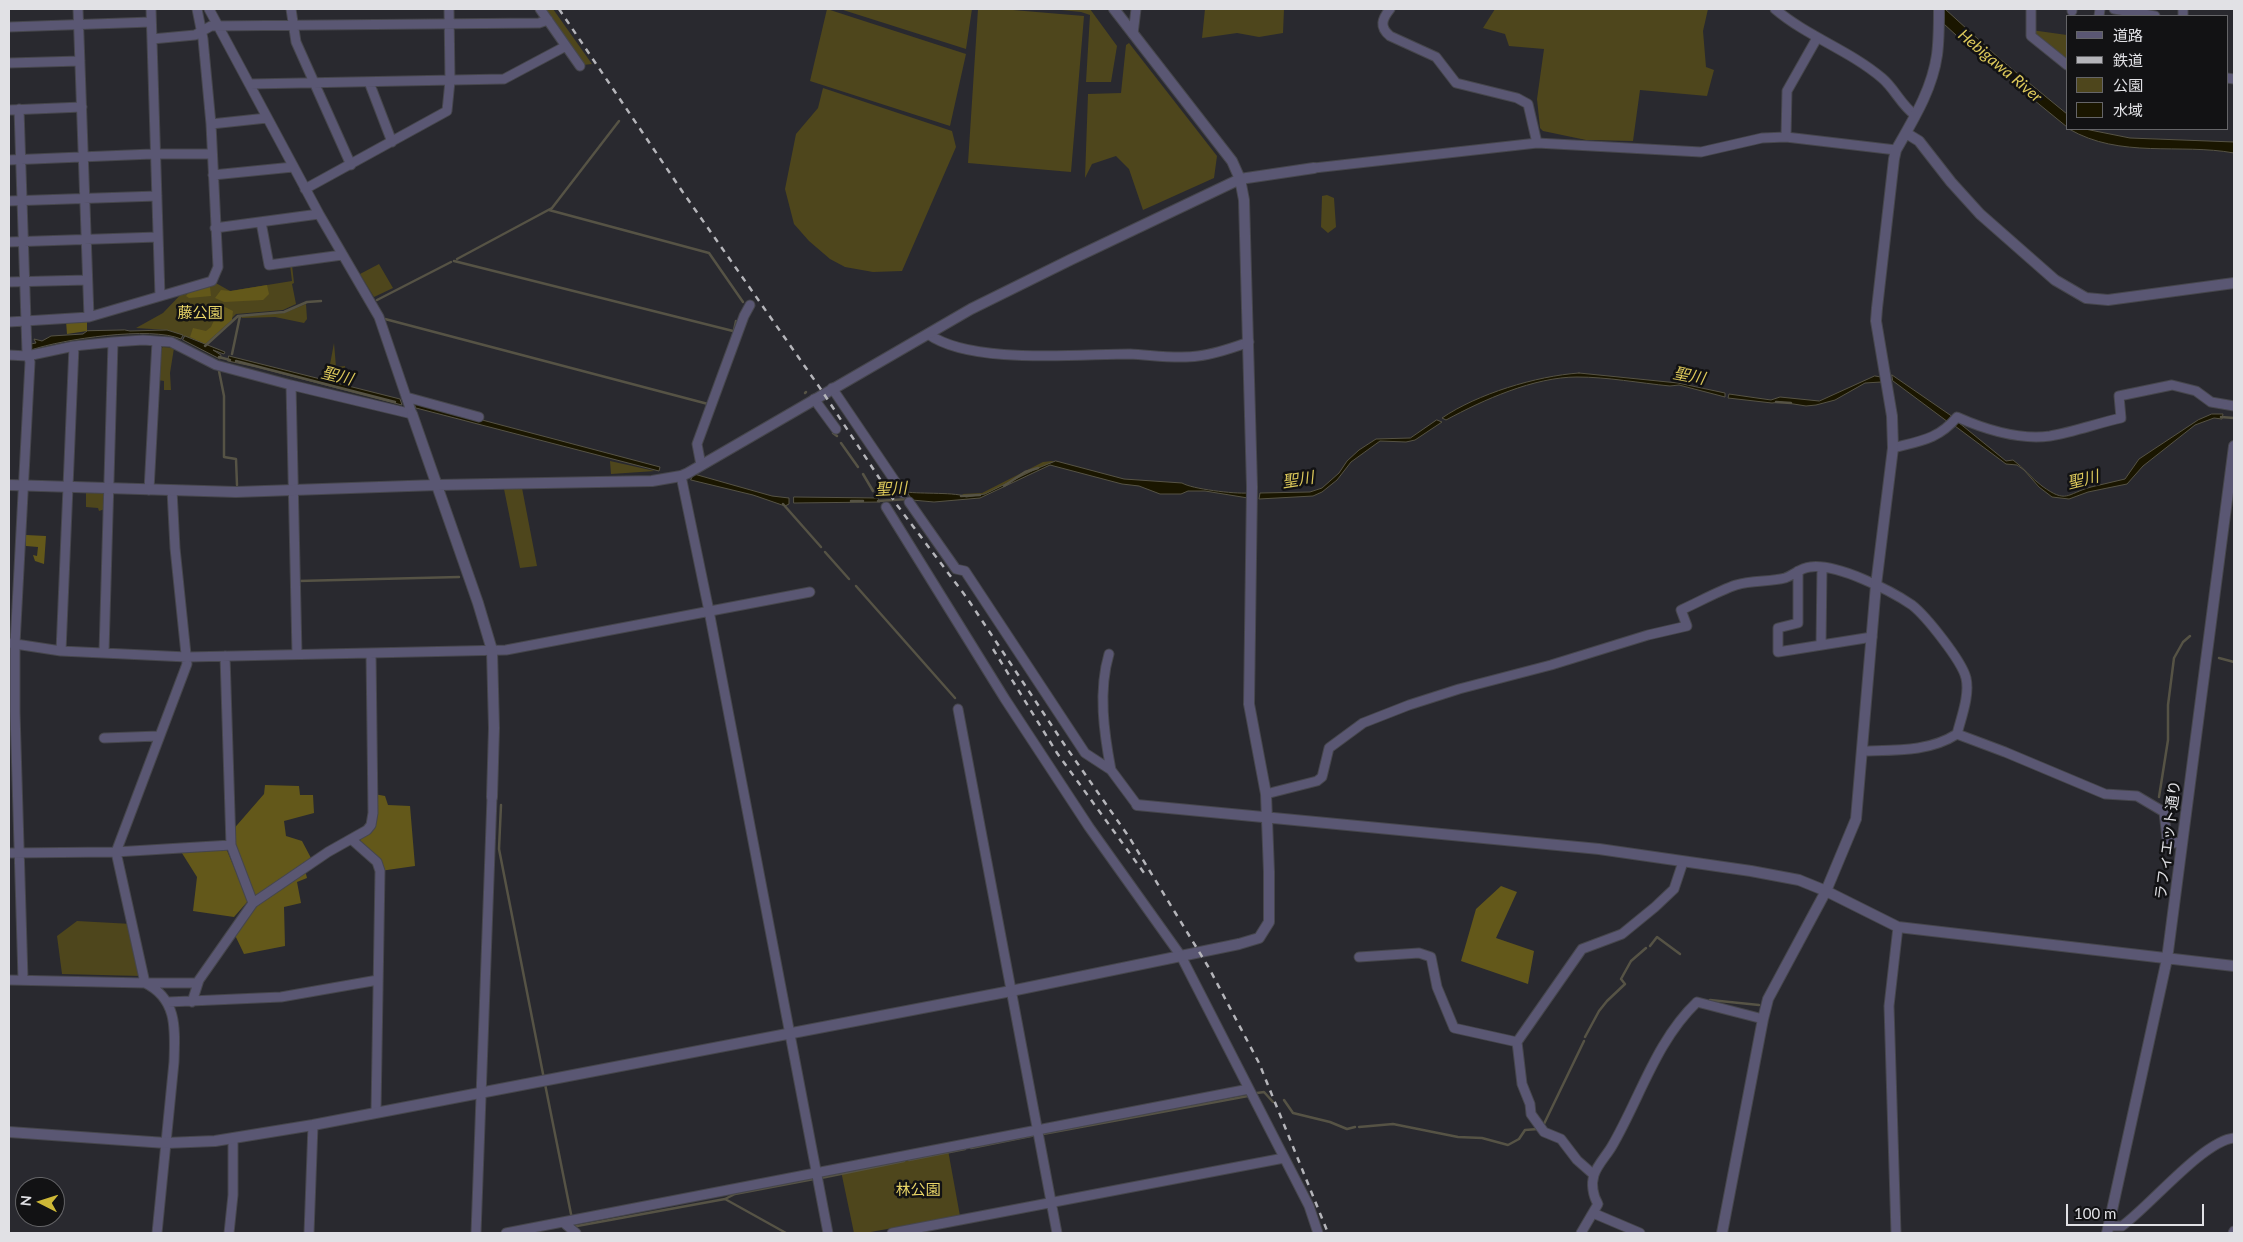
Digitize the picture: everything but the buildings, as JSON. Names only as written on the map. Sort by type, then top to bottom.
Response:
[{"type":"street","points":[[78,9],[88,317]]},
{"type":"street","points":[[151,9],[160,296]]},
{"type":"street","points":[[9,322],[88,317],[212,281],[218,267],[211,124],[197,9]]},
{"type":"street","points":[[209,9],[305,189],[379,317],[478,603],[492,650],[494,728],[483,1091],[476,1233]]},
{"type":"street","points":[[291,9],[296,42],[351,165]]},
{"type":"street","points":[[305,189],[445,113],[449,105],[450,82],[449,9]]},
{"type":"street","points":[[540,9],[580,66]]},
{"type":"street","points":[[9,1132],[166,1143],[215,1141],[312,1125],[1011,990],[1239,944],[1259,938],[1269,922],[1267,818],[1266,794],[1249,704],[1252,486],[1245,226],[1240,179],[1232,161],[1218,142],[1114,9]]},
{"type":"street","points":[[1133,34],[1136,9]]},
{"type":"street","points":[[1390,9],[1384,17],[1382,26],[1384,31],[1390,36],[1436,57],[1456,83],[1518,98],[1528,104],[1537,143]]},
{"type":"street","points":[[1775,9],[1802,30],[1884,79],[1907,109],[1915,115]]},
{"type":"street","points":[[1722,1233],[1768,999],[1826,891],[1856,819],[1876,584],[1893,448],[1892,416],[1876,321],[1896,150],[1929,86],[1934,68],[1939,9]]},
{"type":"street","points":[[2031,9],[2031,36],[2066,64]]},
{"type":"street","points":[[2114,9],[2150,15]]},
{"type":"street","points":[[152,39],[195,35],[211,26],[540,23],[548,20]]},
{"type":"street","points":[[9,27],[151,22]]},
{"type":"street","points":[[1786,137],[1787,91],[1818,38]]},
{"type":"street","points":[[250,84],[450,82],[504,79],[566,46]]},
{"type":"street","points":[[9,63],[80,61]]},
{"type":"street","points":[[369,82],[392,142]]},
{"type":"street","points":[[9,110],[82,107]]},
{"type":"street","points":[[19,109],[27,354],[30,362],[24,486],[12,644],[12,712],[20,853],[23,979]]},
{"type":"street","points":[[211,124],[268,118]]},
{"type":"street","points":[[1906,133],[1919,141],[1951,182],[1980,214],[2055,280],[2086,298],[2108,300],[2234,283]]},
{"type":"street","points":[[9,485],[236,492],[437,484],[652,481],[681,476],[832,388],[1018,284],[1240,179],[1314,168],[1537,143],[1701,152],[1762,138],[1786,137],[1896,150]]},
{"type":"street","points":[[9,160],[156,154],[212,154]]},
{"type":"street","points":[[213,175],[293,167]]},
{"type":"street","points":[[9,201],[157,196]]},
{"type":"street","points":[[216,228],[319,214]]},
{"type":"street","points":[[261,222],[269,265],[342,255]]},
{"type":"street","points":[[9,242],[158,237]]},
{"type":"street","points":[[9,282],[87,280]]},
{"type":"street","points":[[701,465],[698,444],[744,316],[750,305]]},
{"type":"street","points":[[928,334],[942,342],[988,354],[1020,355],[1132,354],[1196,356],[1215,353],[1249,342]]},
{"type":"street","points":[[9,355],[113,342],[157,341],[180,345],[216,365],[291,385],[479,418]]},
{"type":"street","points":[[149,490],[157,341]]},
{"type":"street","points":[[104,652],[113,342]]},
{"type":"street","points":[[61,651],[74,346]]},
{"type":"street","points":[[291,385],[297,654]]},
{"type":"street","points":[[1893,448],[1930,438],[1947,429],[1957,417],[1982,428],[2008,434],[2049,436],[2121,418],[2119,396],[2172,385],[2196,391],[2211,402],[2234,406]]},
{"type":"street","points":[[832,388],[903,493]]},
{"type":"street","points":[[814,399],[836,430]]},
{"type":"street","name":"ラフィエット通り","points":[[2108,1230],[2167,959],[2234,446]]},
{"type":"street","points":[[681,476],[709,611],[828,1233]]},
{"type":"street","points":[[145,983],[116,852],[187,664],[176,557],[172,490]]},
{"type":"street","points":[[909,502],[956,569],[964,572],[1085,753],[1111,770],[1137,805],[1599,849],[1751,871],[1799,880],[1826,891],[1898,927],[2234,966]]},
{"type":"street","points":[[886,507],[995,682],[1089,827],[1181,956],[1309,1206],[1318,1233]]},
{"type":"street","points":[[1266,794],[1317,781],[1322,777],[1329,748],[1363,723],[1459,689],[1551,665],[1648,635],[1687,626],[1681,610],[1737,585],[1787,577],[1810,567],[1822,567],[1876,584],[1913,606],[1961,665],[1966,679],[1966,692],[1957,734],[1937,745],[1911,749],[1863,751]]},
{"type":"street","points":[[1821,645],[1822,567]]},
{"type":"street","points":[[1798,571],[1798,623],[1778,628],[1778,652],[1872,637]]},
{"type":"street","points":[[12,644],[61,651],[187,657],[506,650],[810,592]]},
{"type":"street","points":[[192,1002],[198,983],[214,957],[253,903],[371,825],[373,813],[371,653]]},
{"type":"street","points":[[1109,654],[1104,669],[1104,731],[1111,770]]},
{"type":"street","points":[[225,656],[231,844],[253,903]]},
{"type":"street","points":[[958,709],[1057,1233]]},
{"type":"street","points":[[1957,734],[2105,794],[2137,796],[2164,812],[2167,839],[2174,843],[2182,842]]},
{"type":"street","points":[[104,738],[159,736]]},
{"type":"street","points":[[352,839],[377,862],[380,871],[376,1112]]},
{"type":"street","points":[[9,853],[116,852],[231,844]]},
{"type":"street","points":[[1594,1175],[1576,1160],[1561,1139],[1544,1132],[1531,1114],[1530,1104],[1522,1084],[1518,1042],[1582,949],[1622,934],[1655,907],[1674,889],[1683,862]]},
{"type":"street","points":[[1896,1233],[1889,1006],[1898,927]]},
{"type":"street","points":[[1359,957],[1419,953],[1432,957],[1437,987],[1454,1028],[1518,1042]]},
{"type":"street","points":[[9,980],[198,983]]},
{"type":"street","points":[[168,1002],[281,997],[378,980]]},
{"type":"street","points":[[145,983],[153,987],[168,1002],[175,1037],[158,1233]]},
{"type":"street","points":[[1581,1233],[1598,1204],[1594,1197],[1594,1175],[1613,1145],[1650,1068],[1685,1013],[1697,1002],[1763,1019]]},
{"type":"street","points":[[506,1233],[1249,1089]]},
{"type":"street","points":[[309,1233],[312,1125]]},
{"type":"street","points":[[229,1233],[233,1195],[233,1138]]},
{"type":"street","points":[[2108,1230],[2127,1223],[2205,1152],[2222,1141],[2234,1138]]},
{"type":"street","points":[[892,1233],[1284,1158]]},
{"type":"street","points":[[1593,1213],[1640,1233]]},
{"type":"street","points":[[564,1223],[576,1233]]},
{"type":"green space","points":[[544,9],[553,9],[592,64],[583,65]]},
{"type":"green space","points":[[827,9],[966,54],[950,126],[810,81]]},
{"type":"green space","points":[[840,9],[972,9],[966,49]]},
{"type":"green space","points":[[978,9],[1001,9],[1084,16],[1071,172],[968,163]]},
{"type":"green space","points":[[1051,9],[1090,9],[1117,46],[1111,82],[1086,82],[1090,15],[1081,12]]},
{"type":"green space","points":[[1205,9],[1284,9],[1283,33],[1259,37],[1237,33],[1202,38]]},
{"type":"green space","points":[[1495,9],[1708,9],[1703,31],[1706,67],[1714,70],[1707,96],[1640,90],[1633,141],[1586,140],[1543,131],[1540,128],[1537,99],[1544,49],[1509,46],[1505,34],[1483,28]]},
{"type":"green space","points":[[2031,30],[2066,35],[2066,64]]},
{"type":"green space","points":[[1129,43],[1217,156],[1214,178],[1143,210],[1129,169],[1116,156],[1092,164],[1085,178],[1088,94],[1121,93],[1126,45]]},
{"type":"green space","points":[[823,88],[952,131],[956,147],[902,271],[873,272],[845,267],[830,259],[809,241],[794,224],[785,189],[796,134],[818,108]]},
{"type":"green space","points":[[1327,195],[1334,198],[1336,227],[1328,233],[1321,227],[1322,196]]},
{"type":"green space","points":[[379,264],[393,288],[374,297],[360,274]]},
{"type":"green space","name":"藤公園","points":[[290,265],[292,265],[294,283],[292,284],[296,304],[283,310],[236,314],[206,344],[167,330],[136,328],[163,313],[186,289],[214,282],[230,291],[292,281]]},
{"type":"green space","points":[[306,304],[307,319],[304,323],[275,317],[242,318],[240,316],[284,313]]},
{"type":"green space","points":[[334,343],[336,367],[345,366],[346,379],[328,375]]},
{"type":"green space","points":[[163,347],[174,348],[170,373],[171,390],[164,390],[164,381],[158,380],[160,350]]},
{"type":"green space","points":[[610,461],[655,471],[611,474]]},
{"type":"green space","points":[[1052,461],[1056,463],[1046,465],[986,494],[966,497],[962,494],[982,493],[1043,462]]},
{"type":"green space","points":[[522,488],[537,566],[520,568],[504,489]]},
{"type":"green space","points":[[86,491],[104,492],[106,494],[105,509],[99,511],[98,508],[86,507]]},
{"type":"green space","points":[[77,921],[132,924],[141,976],[62,974],[57,936]]},
{"type":"green space","name":"林公園","points":[[948,1150],[960,1216],[865,1233],[854,1233],[841,1171]]},
{"type":"shaded area","points":[[267,285],[269,294],[263,300],[224,302],[215,298],[221,290],[231,291]]},
{"type":"shaded area","points":[[210,287],[211,296],[189,298],[186,296],[191,290]]},
{"type":"shaded area","points":[[221,305],[233,311],[232,320],[205,344],[190,337],[193,328],[206,331],[211,327]]},
{"type":"shaded area","points":[[87,319],[87,331],[67,334],[66,321]]},
{"type":"shaded area","points":[[26,535],[46,536],[44,564],[35,561],[33,555],[37,556],[38,547],[26,546]]},
{"type":"shaded area","points":[[265,785],[299,786],[300,795],[313,795],[314,813],[284,821],[286,836],[302,841],[311,858],[305,870],[307,878],[297,882],[301,903],[284,907],[285,946],[244,954],[233,931],[253,903],[231,832],[264,794]]},
{"type":"shaded area","points":[[374,794],[385,796],[388,805],[410,806],[415,866],[380,871],[361,847],[360,837],[371,825]]},
{"type":"shaded area","points":[[226,848],[248,901],[234,917],[193,911],[197,877],[180,850]]},
{"type":"shaded area","points":[[1501,886],[1517,892],[1496,938],[1534,951],[1528,984],[1461,961],[1476,909]]},
{"type":"water","name":"Hebigawa River","points":[[1945,9],[2001,60],[2066,113],[2066,126],[1969,47],[1944,24]]},
{"type":"water","points":[[2071,130],[2090,130],[2130,138],[2234,142],[2234,153],[2213,150],[2129,147],[2089,138]]},
{"type":"water","points":[[167,330],[183,335],[181,339],[167,335],[149,334],[85,338],[31,350],[31,344],[36,343],[34,339],[42,341],[51,336],[83,334],[87,331]]},
{"type":"water","points":[[185,336],[225,352],[224,354],[213,350],[221,355],[220,359],[183,340]]},
{"type":"water","points":[[229,356],[400,399],[402,405],[228,361]]},
{"type":"water","points":[[1579,373],[1678,383],[1725,393],[1725,397],[1679,385],[1670,386],[1589,377],[1561,378],[1526,385],[1476,405],[1446,420],[1442,418],[1456,409],[1489,394],[1526,382]]},
{"type":"water","points":[[1892,375],[1953,417],[1948,422],[1893,381]]},
{"type":"water","points":[[1875,376],[1881,377],[1881,382],[1865,383],[1835,400],[1816,405],[1806,406],[1728,398],[1729,394],[1771,400],[1780,397],[1819,401]]},
{"type":"water","points":[[414,402],[660,467],[659,471],[416,408]]},
{"type":"water","points":[[2212,414],[2223,414],[2222,419],[2214,418],[2195,425],[2143,466],[2127,484],[2088,492],[2069,499],[2052,497],[2039,487],[2024,470],[2017,465],[2006,464],[1955,426],[1958,422],[2006,461],[2013,460],[2021,466],[2042,486],[2057,495],[2066,496],[2091,487],[2125,479],[2139,459],[2198,420]]},
{"type":"water","points":[[1437,420],[1442,422],[1415,440],[1406,442],[1380,441],[1351,462],[1337,480],[1322,492],[1313,496],[1259,499],[1260,493],[1310,492],[1322,488],[1339,473],[1347,461],[1359,450],[1376,439],[1410,438]]},
{"type":"water","points":[[1056,461],[1124,479],[1182,483],[1214,491],[1248,493],[1248,498],[1205,491],[1160,494],[1139,486],[1122,484],[1050,465],[980,498],[934,502],[912,500],[907,492],[956,494],[966,497],[985,494]]},
{"type":"water","points":[[694,474],[772,496],[789,498],[789,504],[785,506],[753,495],[691,480]]},
{"type":"water","points":[[794,497],[878,498],[880,502],[794,503]]},
{"type":"waterway","points":[[457,259],[552,208],[619,121]]},
{"type":"waterway","points":[[549,210],[709,253],[743,302]]},
{"type":"waterway","points":[[454,261],[733,331]]},
{"type":"waterway","points":[[377,300],[451,262]]},
{"type":"waterway","points":[[205,346],[238,316],[284,312],[307,302],[321,301]]},
{"type":"waterway","points":[[232,354],[240,316]]},
{"type":"waterway","points":[[385,319],[708,404],[709,401]]},
{"type":"waterway","points":[[733,335],[736,321]]},
{"type":"waterway","name":"聖川","points":[[219,357],[230,360]]},
{"type":"waterway","name":"聖川","points":[[236,361],[395,402]]},
{"type":"waterway","points":[[219,371],[224,396],[224,457],[236,459],[237,485]]},
{"type":"waterway","name":"聖川","points":[[1776,402],[1791,403]]},
{"type":"waterway","name":"聖川","points":[[2221,417],[2234,418]]},
{"type":"waterway","points":[[833,433],[837,436]]},
{"type":"waterway","points":[[841,443],[858,467]]},
{"type":"waterway","name":"聖川","points":[[1004,486],[1025,472],[1038,468]]},
{"type":"waterway","points":[[863,474],[873,491]]},
{"type":"waterway","name":"聖川","points":[[961,496],[980,495]]},
{"type":"waterway","name":"聖川","points":[[878,501],[908,499]]},
{"type":"waterway","name":"聖川","points":[[851,501],[863,501]]},
{"type":"waterway","points":[[783,504],[821,547]]},
{"type":"waterway","points":[[825,552],[849,579]]},
{"type":"waterway","points":[[298,581],[459,577]]},
{"type":"waterway","points":[[856,586],[955,698]]},
{"type":"waterway","points":[[2159,797],[2168,740],[2168,705],[2174,658],[2183,642],[2190,636]]},
{"type":"waterway","points":[[2219,658],[2234,662]]},
{"type":"waterway","points":[[501,805],[499,849],[544,1079]]},
{"type":"waterway","points":[[1650,946],[1657,937],[1680,954]]},
{"type":"waterway","points":[[1585,1037],[1599,1011],[1625,984],[1621,979],[1631,961],[1646,948]]},
{"type":"waterway","points":[[1710,1000],[1759,1005]]},
{"type":"waterway","points":[[1543,1126],[1584,1041]]},
{"type":"waterway","points":[[545,1084],[572,1219]]},
{"type":"waterway","points":[[1257,1093],[1264,1092],[1273,1102]]},
{"type":"waterway","points":[[1043,1134],[1248,1096]]},
{"type":"waterway","points":[[1284,1100],[1293,1113],[1330,1122],[1347,1129],[1355,1127]]},
{"type":"waterway","points":[[1359,1127],[1393,1124],[1458,1137],[1482,1138],[1508,1145],[1519,1139],[1525,1130],[1538,1129]]},
{"type":"waterway","points":[[971,1148],[1036,1135]]},
{"type":"waterway","points":[[909,1160],[965,1149]]},
{"type":"waterway","points":[[821,1178],[904,1161]]},
{"type":"waterway","points":[[725,1199],[735,1194],[814,1179]]},
{"type":"waterway","points":[[575,1223],[577,1226],[725,1199],[786,1233]]},
{"type":"railway","points":[[559,9],[682,191],[820,388],[897,505],[967,598],[1066,747],[1129,837],[1209,968],[1259,1063],[1328,1233]]},
{"type":"railway","points":[[993,649],[1057,753],[1147,877]]}]
